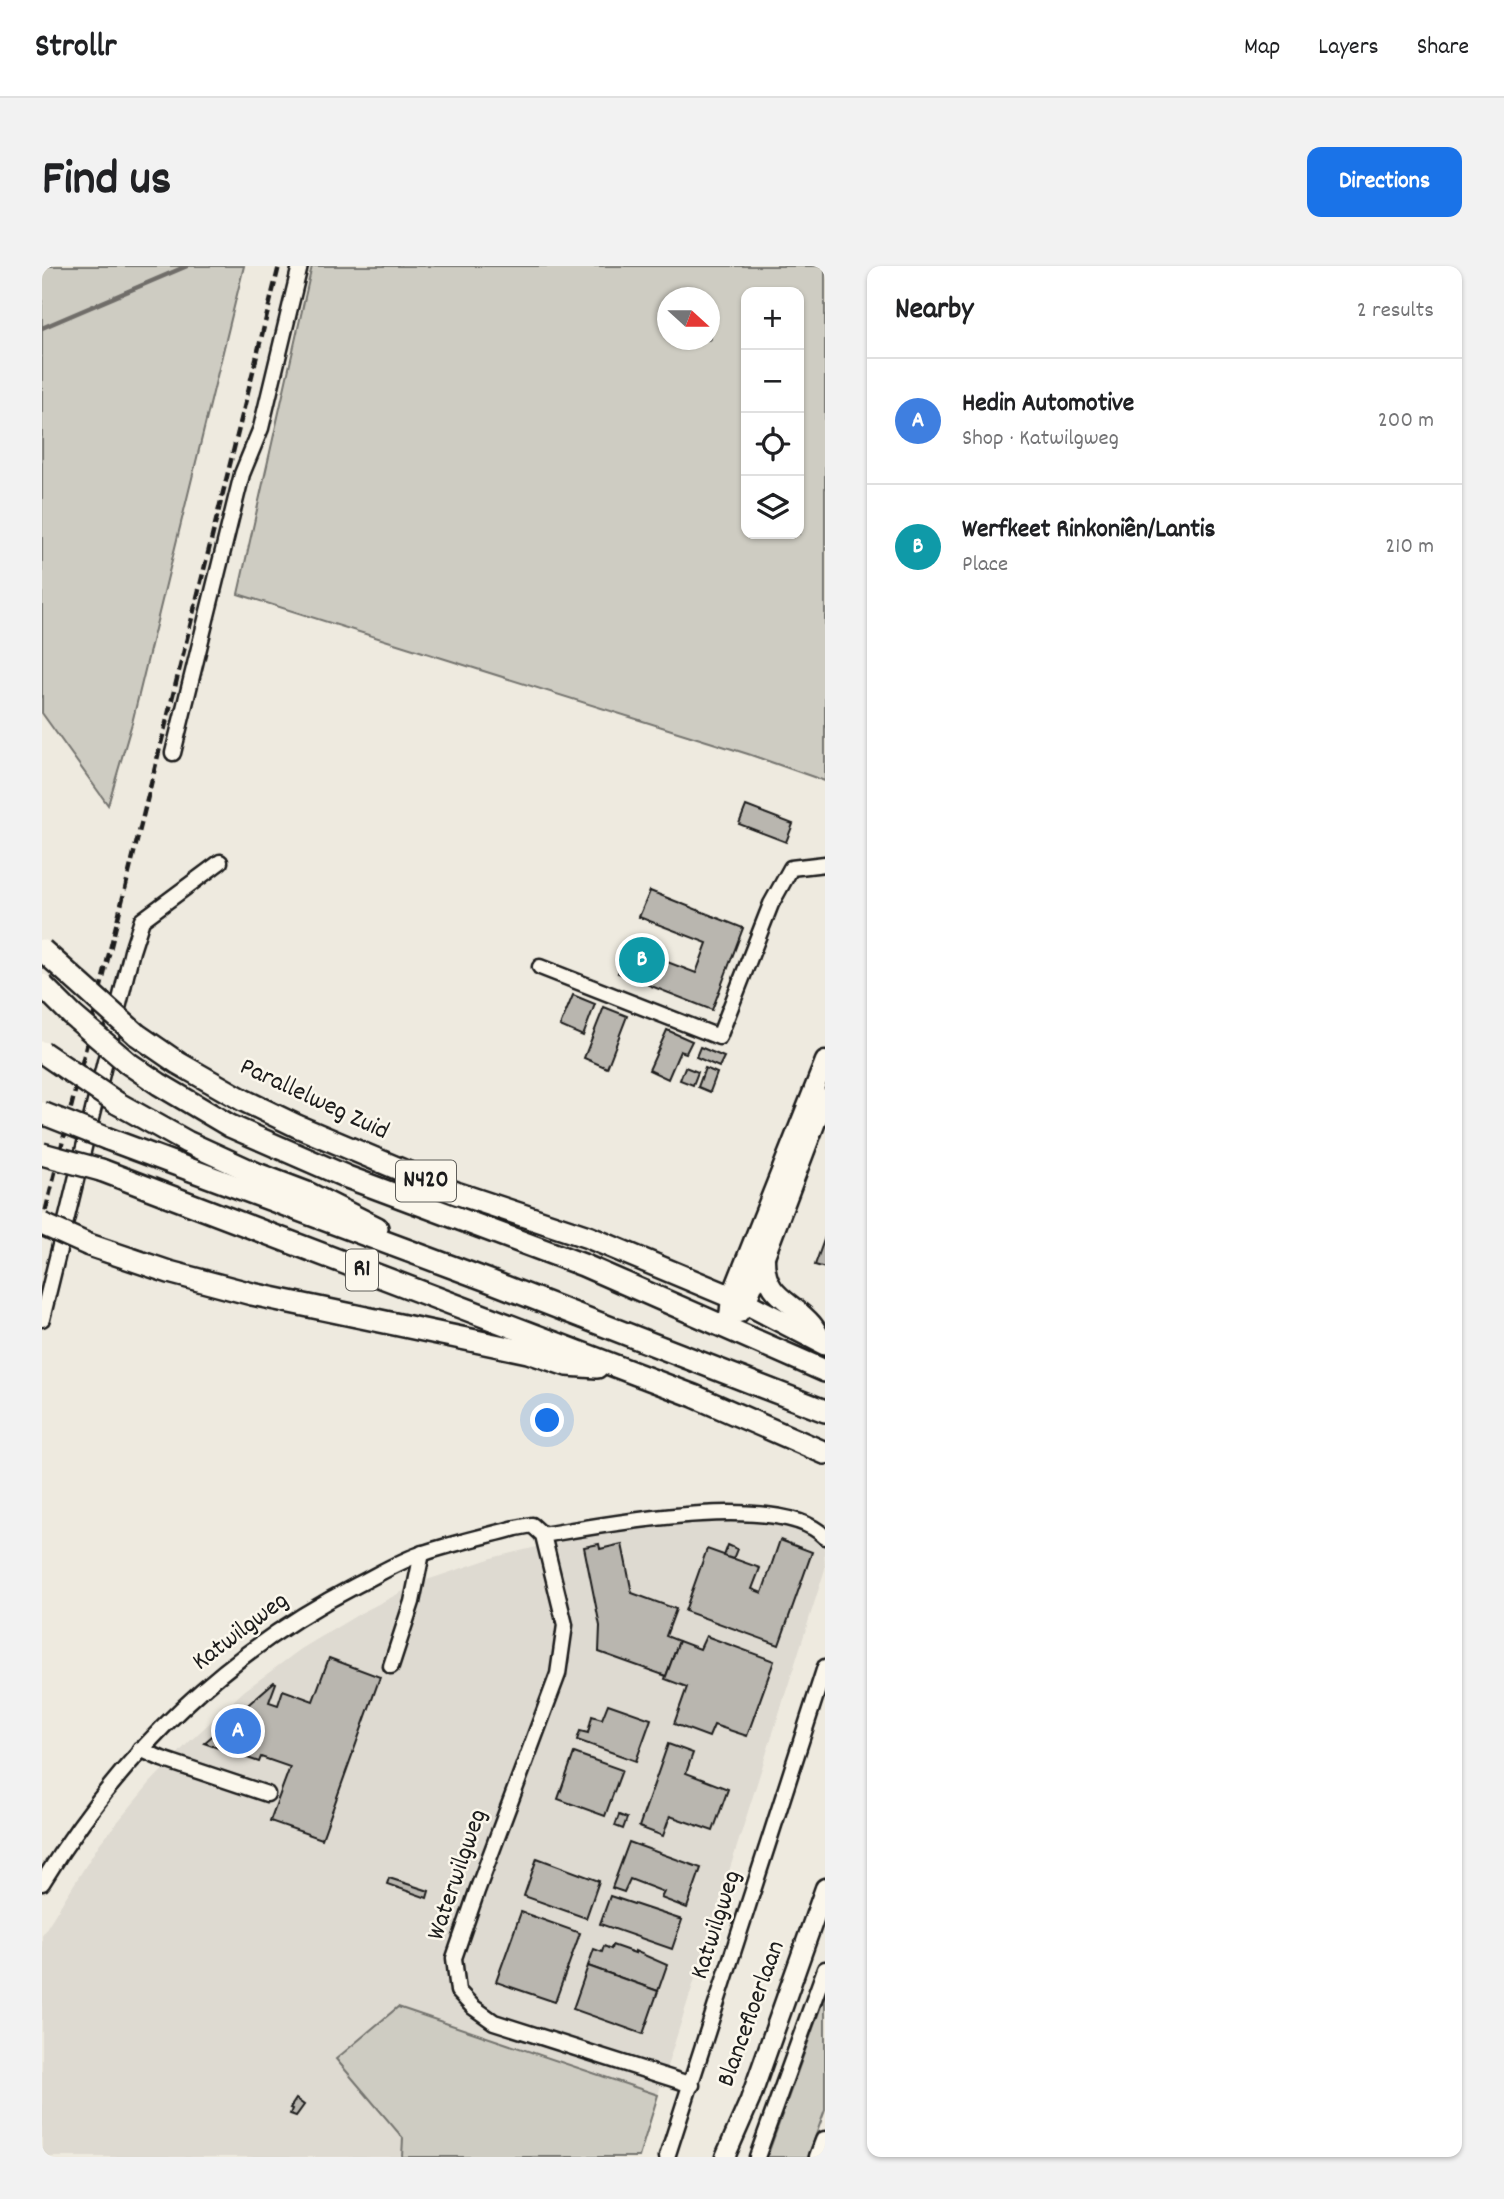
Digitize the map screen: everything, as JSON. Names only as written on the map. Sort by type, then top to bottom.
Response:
[{"type":"highway","name":"Parallelweg Zuid","points":[[42,950],[136,1034],[178,1063],[243,1100],[297,1126],[456,1193],[588,1237],[738,1300],[825,1343]]},
{"type":"highway","name":"Parallelweg Zuid","points":[[42,985],[128,1063],[230,1126],[347,1177],[583,1265],[728,1328]]},
{"type":"highway","points":[[42,1052],[117,1103],[187,1142],[307,1193],[487,1280]]},
{"type":"highway","name":"R1","points":[[42,1113],[487,1280],[825,1411]]},
{"type":"highway","name":"R1","points":[[42,1154],[101,1170],[694,1396],[825,1453]]},
{"type":"highway","points":[[42,1224],[89,1245],[169,1272],[251,1294],[528,1352],[567,1365],[625,1370]]},
{"type":"highway","name":"N420","points":[[728,1328],[825,1371]]},
{"type":"main road","points":[[728,1328],[825,1061]]},
{"type":"main road","points":[[738,1300],[765,1256],[825,1098]]},
{"type":"main road","points":[[765,1256],[765,1275],[773,1291],[812,1324],[825,1343]]},
{"type":"main road","name":"Blancefloerlaan","points":[[725,2157],[750,2100],[825,1888]]},
{"type":"main road","points":[[819,2157],[825,2141]]},
{"type":"street","points":[[173,753],[239,486],[261,428],[300,266]]},
{"type":"street","points":[[42,1319],[142,920],[220,862]]},
{"type":"street","points":[[540,967],[719,1037],[771,904],[791,869],[825,864]]},
{"type":"street","points":[[542,1534],[640,1519],[743,1514],[804,1522],[819,1530],[825,1537]]},
{"type":"street","name":"Katwilgweg","points":[[42,1883],[63,1848],[140,1749],[229,1666],[279,1630],[326,1601],[422,1553],[532,1525],[542,1534]]},
{"type":"street","name":"Waterwilgweg","points":[[542,1534],[565,1625],[558,1674],[454,1958],[458,1991],[473,2007],[494,2022],[692,2085]]},
{"type":"street","points":[[391,1666],[412,1602],[422,1553]]},
{"type":"street","name":"Katwilgweg","points":[[667,2157],[825,1667]]},
{"type":"street","points":[[140,1749],[267,1794]]},
{"type":"street","points":[[757,2157],[825,1969]]},
{"type":"shaded area","points":[[42,266],[244,266],[132,723],[108,805],[42,713]]},
{"type":"shaded area","points":[[312,266],[825,266],[825,781],[748,754],[238,594]]},
{"type":"shaded area","points":[[743,1516],[817,1531],[824,1545],[825,1569],[658,2095],[398,2007],[336,2059],[403,2138],[402,2157],[42,2157],[42,1935],[100,1843],[150,1783],[244,1691],[301,1649],[359,1614],[421,1582],[495,1557],[629,1525]]},
{"type":"shaded area","points":[[825,1995],[825,2110],[808,2157],[767,2157]]},
{"type":"shaded area","points":[[398,2007],[658,2095],[639,2157],[402,2157],[403,2138],[336,2059]]},
{"type":"building","points":[[746,806],[793,824],[786,842],[739,824]]},
{"type":"building","points":[[650,891],[743,928],[712,1010],[618,973],[628,947],[696,973],[707,943],[639,917]]},
{"type":"building","points":[[573,995],[595,1004],[583,1036],[560,1026]]},
{"type":"building","points":[[604,1007],[627,1016],[607,1068],[584,1058]]},
{"type":"building","points":[[667,1030],[692,1041],[686,1053],[680,1051],[668,1079],[649,1070]]},
{"type":"building","points":[[700,1047],[724,1057],[719,1067],[696,1057]]},
{"type":"building","points":[[685,1067],[698,1072],[693,1085],[680,1080]]},
{"type":"building","points":[[705,1068],[717,1073],[710,1092],[698,1087]]},
{"type":"building","points":[[825,1237],[825,1268],[815,1265]]},
{"type":"building","points":[[780,1540],[812,1552],[779,1645],[685,1611],[707,1549],[760,1568],[752,1589],[762,1593]]},
{"type":"building","points":[[599,1544],[600,1549],[622,1544],[632,1593],[676,1609],[666,1636],[679,1641],[666,1676],[599,1652],[600,1626],[584,1547]]},
{"type":"building","points":[[728,1545],[737,1549],[733,1559],[724,1556]]},
{"type":"building","points":[[706,1636],[774,1661],[747,1736],[714,1725],[709,1737],[674,1724],[687,1687],[665,1679],[679,1641],[700,1649]]},
{"type":"building","points":[[329,1658],[380,1677],[322,1839],[270,1821],[290,1767],[261,1757],[259,1762],[204,1743],[274,1682],[276,1683],[269,1702],[278,1705],[283,1690],[313,1701]]},
{"type":"building","points":[[608,1704],[651,1719],[636,1761],[577,1740],[580,1731],[588,1733],[592,1716],[602,1719]]},
{"type":"building","points":[[668,1744],[693,1753],[686,1773],[728,1789],[713,1831],[670,1816],[663,1836],[639,1827]]},
{"type":"building","points":[[574,1753],[622,1770],[605,1816],[558,1799]]},
{"type":"building","points":[[619,1815],[627,1818],[623,1829],[615,1826]]},
{"type":"building","points":[[629,1842],[701,1868],[687,1908],[661,1898],[664,1892],[630,1879],[624,1892],[612,1888]]},
{"type":"building","points":[[537,1858],[599,1881],[586,1918],[524,1896]]},
{"type":"building","points":[[389,1878],[429,1891],[427,1898],[387,1884]]},
{"type":"building","points":[[610,1896],[682,1920],[672,1949],[600,1924]]},
{"type":"building","points":[[521,1912],[580,1933],[555,2002],[496,1982]]},
{"type":"building","points":[[612,1945],[635,1951],[667,1965],[658,1991],[588,1966],[594,1949],[602,1952],[604,1946],[611,1949]]},
{"type":"building","points":[[588,1966],[658,1991],[643,2034],[573,2009]]},
{"type":"building","points":[[296,2099],[304,2105],[296,2116],[290,2114],[290,2108]]},
{"type":"waterway","points":[[42,328],[187,266]]},
{"type":"railway","points":[[42,1225],[279,266]]},
{"type":"place","name":"Werfkeet Rinkoniên/Lantis","points":[[642,960]]},
{"type":"place","name":"Hedin Automotive","points":[[238,1731]]}]
